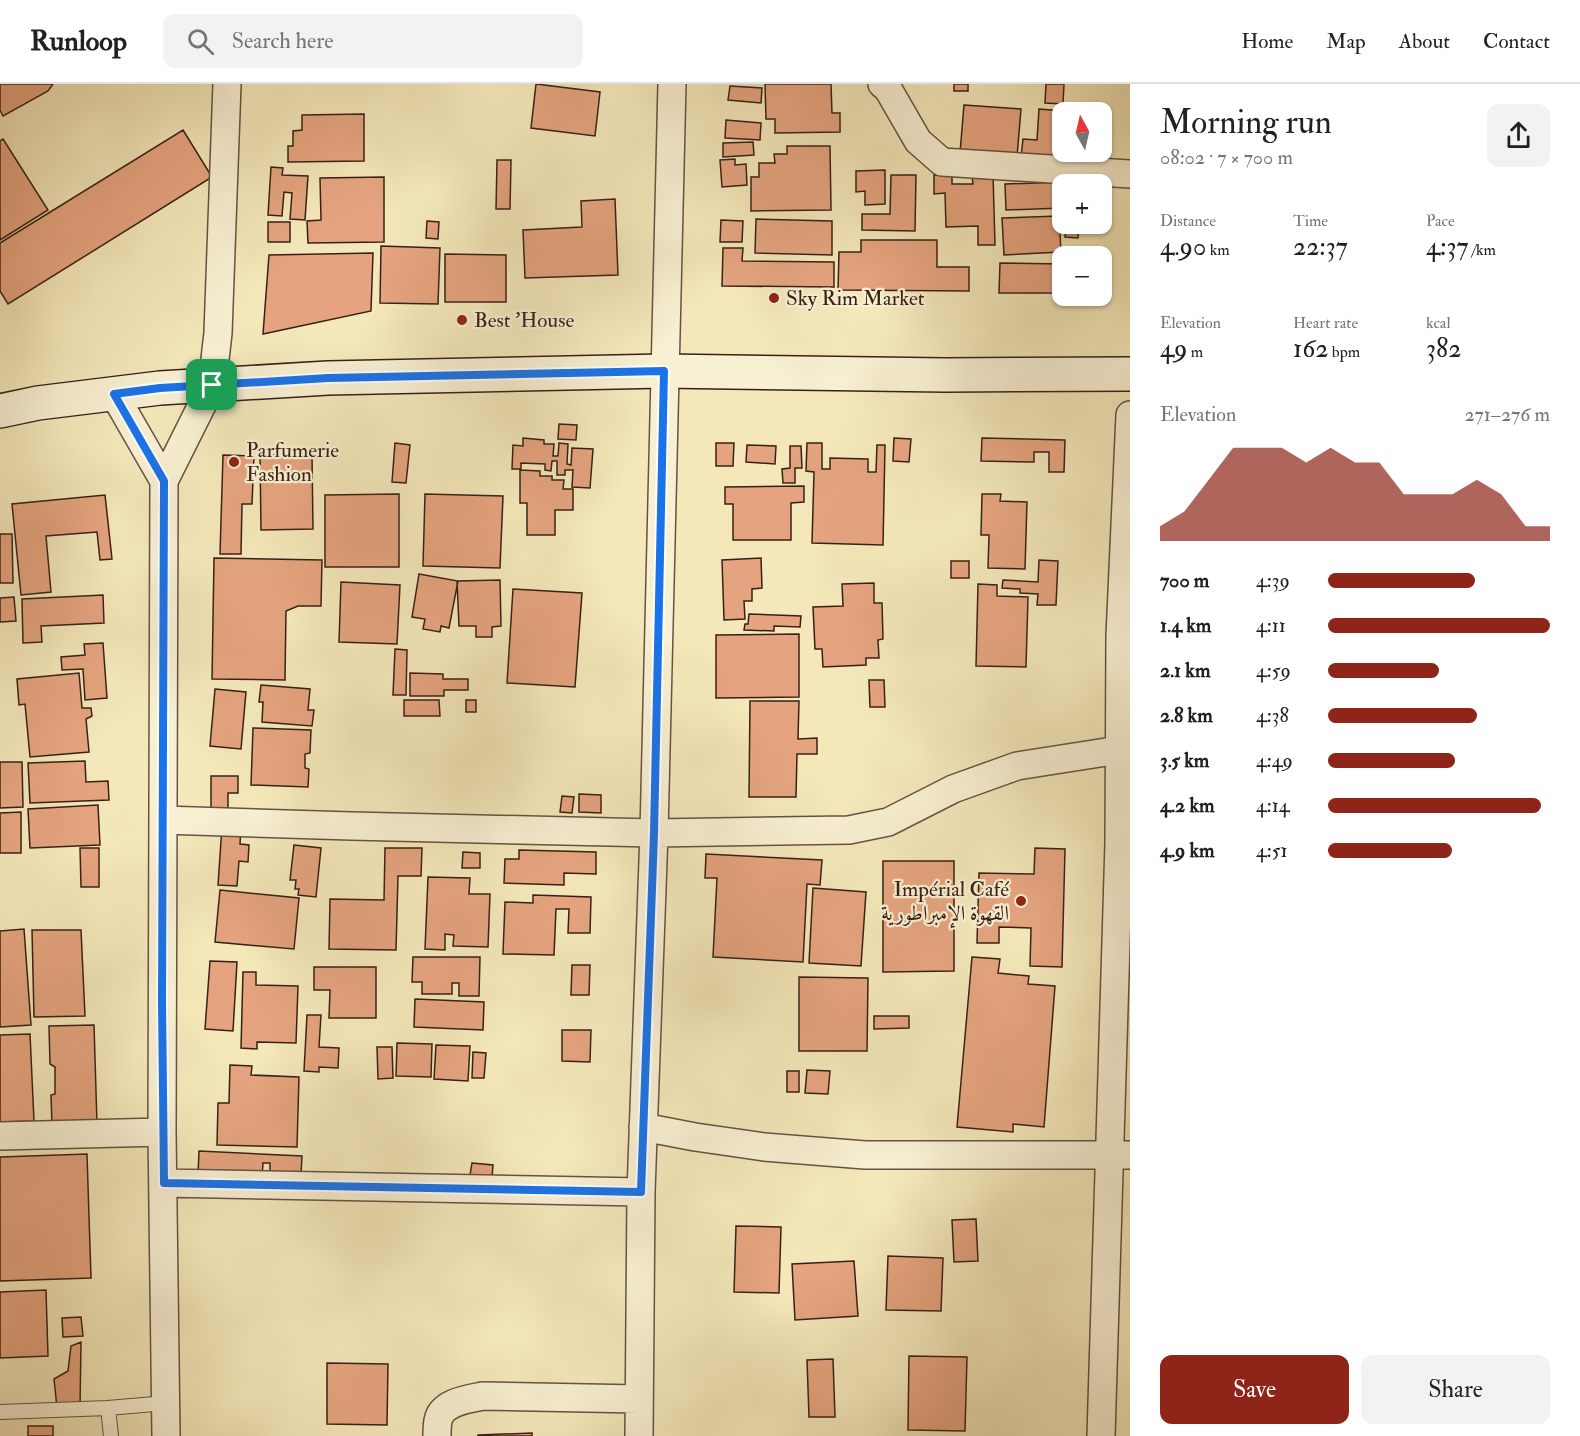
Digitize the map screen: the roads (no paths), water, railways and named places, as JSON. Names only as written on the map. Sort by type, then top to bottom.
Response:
[{"type":"main road","points":[[0,411],[38,403],[160,388],[328,378],[664,371],[945,375],[1130,374]]},
{"type":"street","points":[[166,1436],[162,1132],[164,481],[212,385],[218,333],[227,84]]},
{"type":"street","points":[[639,1436],[641,1192],[654,833],[672,84]]},
{"type":"street","points":[[882,84],[888,89],[918,141],[942,162],[1130,174]]},
{"type":"street","points":[[114,394],[164,481]]},
{"type":"street","points":[[1101,1436],[1120,1156],[1125,843],[1119,750],[1120,636],[1130,415]]},
{"type":"street","points":[[163,820],[654,833],[849,830],[888,822],[953,789],[1017,766],[1119,750]]},
{"type":"street","points":[[643,1127],[764,1147],[865,1155],[1120,1156]]},
{"type":"street","points":[[0,1136],[162,1132]]},
{"type":"street","points":[[164,1183],[641,1192]]},
{"type":"street","points":[[437,1436],[438,1418],[447,1407],[458,1401],[483,1396],[639,1399]]},
{"type":"lane","points":[[0,1412],[108,1408],[166,1403]]},
{"type":"lane","points":[[108,1408],[111,1436]]},
{"type":"place","name":"Sky Rim Market","points":[[774,298]]},
{"type":"place","name":"Best 'House","points":[[462,320]]},
{"type":"place","name":"Parfumerie Fashion","points":[[234,462]]},
{"type":"place","name":"Impérial Café القهوة الإمبراطورية","points":[[1021,901]]}]
